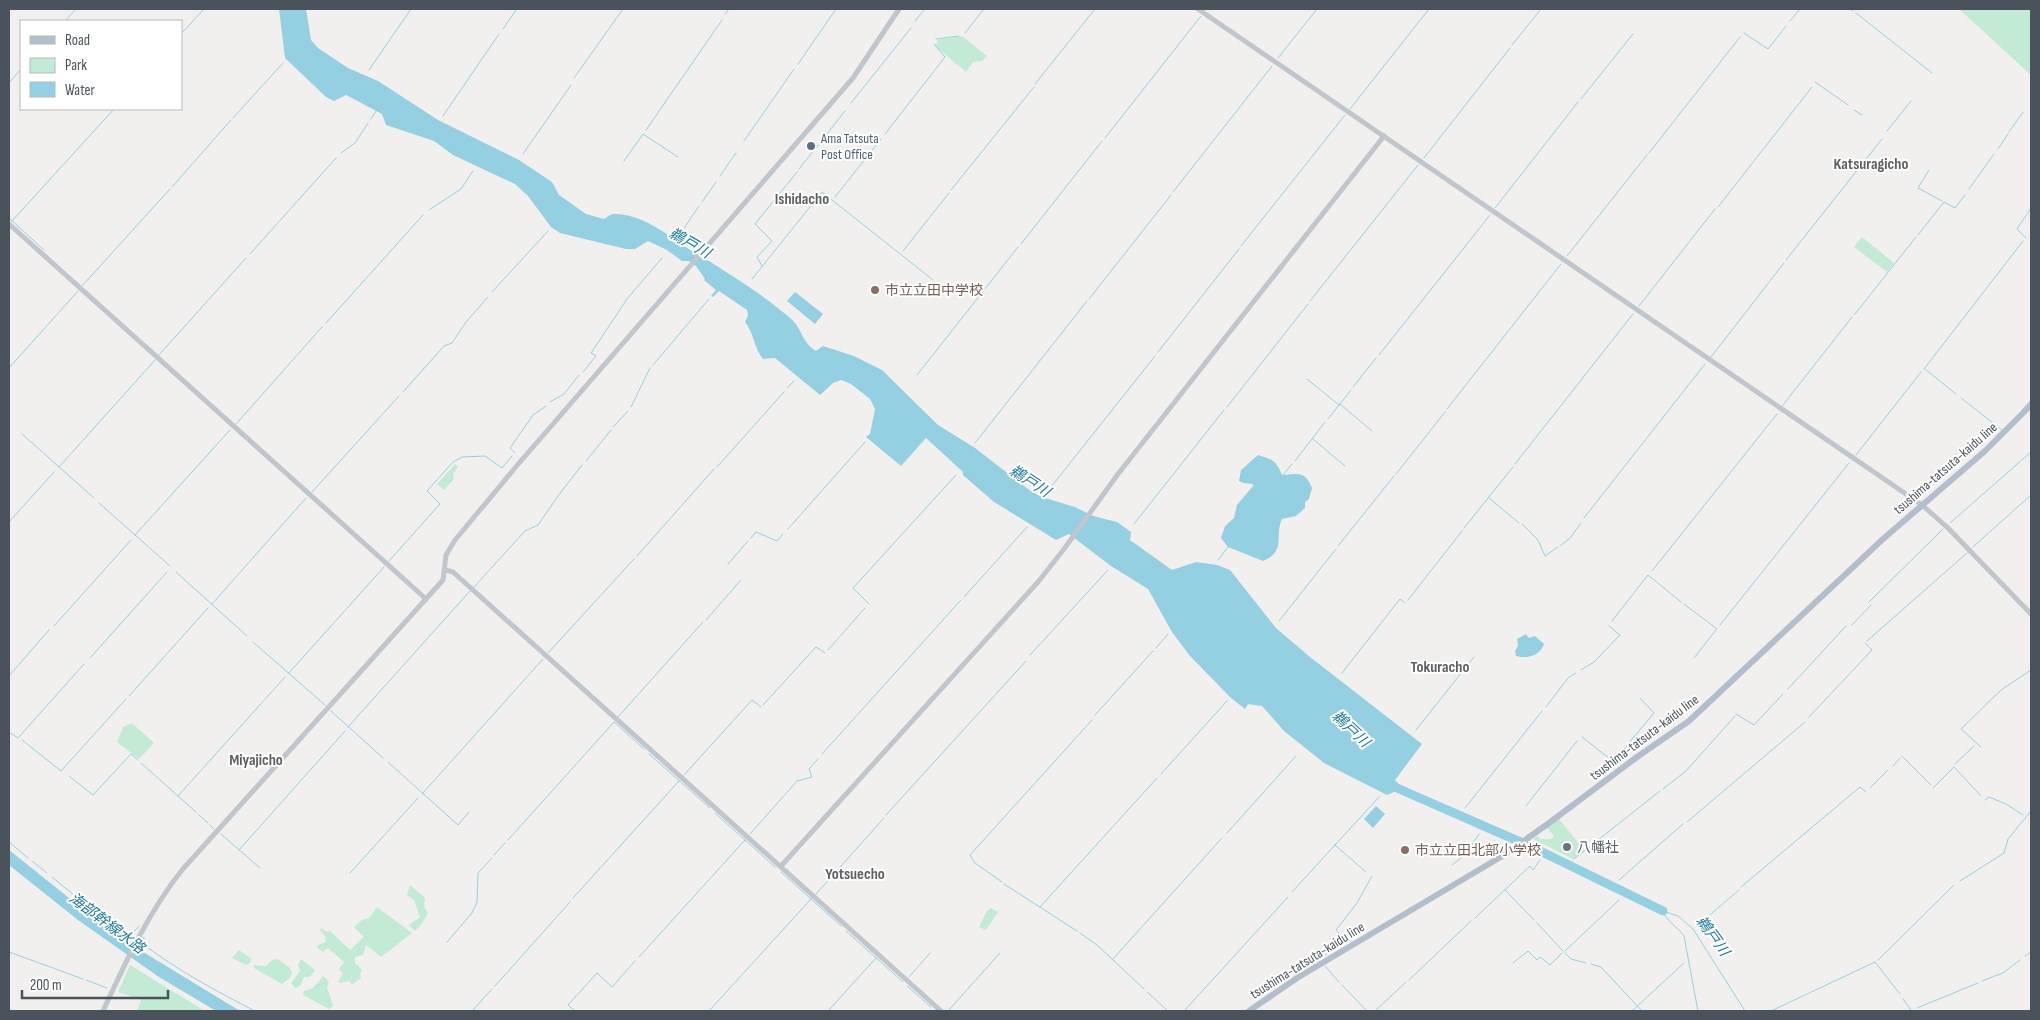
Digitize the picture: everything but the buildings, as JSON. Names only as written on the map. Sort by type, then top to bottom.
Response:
[{"type":"main road","name":"tsushima-tatsuta-kaidu line","points":[[1251,1011],[1297,978],[1514,848],[1636,756],[1701,712],[1876,546],[1985,451],[2031,405]]},
{"type":"street","points":[[104,1011],[134,945],[164,893],[182,870],[443,580],[447,552],[455,540],[520,462],[701,256],[853,78],[899,9]]},
{"type":"street","points":[[1198,9],[1922,505],[1948,528],[2031,614]]},
{"type":"street","points":[[781,866],[1038,582],[1072,539],[1118,474],[1384,136]]},
{"type":"street","points":[[9,224],[426,599]]},
{"type":"street","points":[[445,570],[453,572],[941,1011]]},
{"type":"green space","points":[[1959,9],[2031,9],[2031,75]]},
{"type":"green space","points":[[962,36],[987,56],[982,61],[973,62],[966,72],[934,45],[938,43],[937,40]]},
{"type":"green space","points":[[1862,237],[1894,263],[1887,272],[1854,247]]},
{"type":"green space","points":[[455,464],[458,467],[453,474],[454,479],[444,490],[437,484]]},
{"type":"green space","points":[[132,723],[154,743],[139,759],[117,742],[123,727]]},
{"type":"green space","points":[[1559,819],[1584,850],[1573,859],[1533,839],[1537,836],[1541,839],[1551,839],[1554,836],[1547,828]]},
{"type":"green space","points":[[410,885],[425,898],[424,907],[428,913],[415,931],[409,925],[420,917],[414,900],[407,895]]},
{"type":"green space","points":[[377,907],[412,933],[381,957],[366,945],[363,955],[355,957],[355,963],[362,970],[361,978],[352,985],[349,981],[340,983],[338,981],[343,974],[339,969],[344,962],[328,948],[323,952],[317,948],[318,945],[326,942],[325,936],[320,930],[321,928],[327,932],[330,931],[350,950],[364,937],[354,927],[362,920],[369,918]]},
{"type":"green space","points":[[991,908],[998,912],[986,930],[979,927],[987,911]]},
{"type":"green space","points":[[239,950],[252,959],[250,963],[246,965],[232,958]]},
{"type":"green space","points":[[278,959],[290,968],[292,973],[290,978],[282,984],[254,968],[254,965],[266,966],[272,960]]},
{"type":"green space","points":[[301,959],[315,970],[310,977],[304,977],[300,986],[295,988],[291,983],[300,971],[298,965]]},
{"type":"green space","points":[[130,965],[205,1011],[137,1011],[141,1000],[118,992]]},
{"type":"green space","points":[[323,976],[329,981],[327,987],[333,1006],[329,1009],[303,995],[304,991],[313,988]]},
{"type":"water","points":[[279,9],[306,9],[311,40],[318,48],[348,68],[378,81],[438,120],[519,160],[552,182],[559,195],[586,214],[604,219],[613,214],[624,215],[653,225],[697,253],[702,259],[709,261],[771,302],[794,322],[807,344],[816,351],[823,346],[854,356],[882,370],[938,425],[975,448],[1032,492],[1075,507],[1093,516],[1117,522],[1131,532],[1130,540],[1172,570],[1196,562],[1217,565],[1230,570],[1276,628],[1310,657],[1422,744],[1395,780],[1399,785],[1394,792],[1387,795],[1324,763],[1284,731],[1262,706],[1248,704],[1245,709],[1230,697],[1190,656],[1172,632],[1148,589],[1111,566],[1069,534],[1056,540],[994,502],[963,475],[963,472],[926,438],[901,466],[866,437],[870,434],[875,409],[870,399],[851,384],[841,380],[833,383],[820,395],[775,358],[763,359],[745,322],[748,315],[747,310],[719,291],[713,297],[711,296],[716,290],[704,280],[696,266],[689,261],[682,261],[667,250],[648,241],[635,249],[626,249],[560,233],[551,227],[528,196],[515,184],[453,155],[434,141],[386,125],[382,114],[346,95],[334,101],[326,97],[285,58]]},
{"type":"water","points":[[795,292],[823,314],[815,324],[787,301]]},
{"type":"water","points":[[1258,455],[1273,461],[1278,466],[1282,475],[1300,474],[1304,476],[1312,488],[1309,499],[1305,502],[1305,508],[1296,516],[1282,519],[1275,553],[1263,561],[1228,547],[1221,538],[1225,526],[1234,518],[1237,505],[1253,486],[1253,484],[1239,481],[1241,470]]},
{"type":"water","points":[[1526,634],[1529,638],[1535,636],[1544,644],[1533,656],[1516,656],[1517,639]]},
{"type":"water","points":[[1376,806],[1385,814],[1373,828],[1364,819]]},
{"type":"water","points":[[9,850],[84,910],[135,947],[240,1011],[216,1011],[159,977],[78,920],[9,865]]},
{"type":"waterway","points":[[66,20],[76,9]]},
{"type":"waterway","points":[[182,33],[204,9]]},
{"type":"waterway","points":[[369,70],[411,9]]},
{"type":"waterway","points":[[574,78],[623,9]]},
{"type":"waterway","points":[[725,14],[729,9]]},
{"type":"waterway","points":[[798,64],[836,9]]},
{"type":"waterway","points":[[915,21],[925,9]]},
{"type":"waterway","points":[[965,33],[984,9]]},
{"type":"waterway","points":[[1035,84],[1095,9]]},
{"type":"waterway","points":[[1278,58],[1317,9]]},
{"type":"waterway","points":[[1350,109],[1429,9]]},
{"type":"waterway","points":[[1512,45],[1541,9]]},
{"type":"waterway","points":[[1790,21],[1800,9]]},
{"type":"waterway","points":[[503,29],[516,10]]},
{"type":"waterway","points":[[1856,13],[1932,73]]},
{"type":"waterway","points":[[1105,138],[1201,16]]},
{"type":"waterway","points":[[646,130],[722,20]]},
{"type":"waterway","points":[[1744,33],[1768,49],[1786,26]]},
{"type":"waterway","points":[[851,103],[911,28]]},
{"type":"waterway","points":[[443,116],[499,34]]},
{"type":"waterway","points":[[1581,99],[1633,34]]},
{"type":"waterway","points":[[936,39],[959,36]]},
{"type":"waterway","points":[[1649,153],[1740,37]]},
{"type":"waterway","points":[[885,134],[945,57],[934,44]]},
{"type":"waterway","points":[[1424,158],[1510,48]]},
{"type":"waterway","points":[[233,118],[283,63]]},
{"type":"waterway","points":[[1173,192],[1272,66]]},
{"type":"waterway","points":[[744,141],[794,69]]},
{"type":"waterway","points":[[9,83],[20,70]]},
{"type":"waterway","points":[[1815,82],[1848,105]]},
{"type":"waterway","points":[[523,154],[571,85]]},
{"type":"waterway","points":[[951,190],[1034,87]]},
{"type":"waterway","points":[[1718,207],[1812,87]]},
{"type":"waterway","points":[[1887,131],[1911,101]]},
{"type":"waterway","points":[[1495,208],[1578,102]]},
{"type":"waterway","points":[[12,221],[113,110]]},
{"type":"waterway","points":[[1854,110],[1862,115]]},
{"type":"waterway","points":[[371,119],[376,111]]},
{"type":"waterway","points":[[799,169],[845,111]]},
{"type":"waterway","points":[[2009,132],[2023,112]]},
{"type":"waterway","points":[[1241,246],[1345,115]]},
{"type":"waterway","points":[[172,187],[231,120]]},
{"type":"waterway","points":[[341,153],[355,143],[368,123]]},
{"type":"waterway","points":[[624,161],[643,134],[678,157]]},
{"type":"waterway","points":[[1998,149],[2008,134]]},
{"type":"waterway","points":[[835,197],[881,139]]},
{"type":"waterway","points":[[1786,260],[1882,139]]},
{"type":"waterway","points":[[1021,244],[1102,141]]},
{"type":"waterway","points":[[720,176],[736,153]]},
{"type":"waterway","points":[[1969,189],[1994,154]]},
{"type":"waterway","points":[[1567,256],[1647,155]]},
{"type":"waterway","points":[[250,254],[336,158]]},
{"type":"waterway","points":[[1310,301],[1418,165]]},
{"type":"waterway","points":[[1929,170],[1918,188],[1942,201]]},
{"type":"waterway","points":[[429,210],[461,189],[473,171]]},
{"type":"waterway","points":[[762,266],[757,257],[772,241],[755,224],[797,172]]},
{"type":"waterway","points":[[702,202],[716,182]]},
{"type":"waterway","points":[[82,286],[170,189]]},
{"type":"waterway","points":[[752,279],[822,192],[933,280]]},
{"type":"waterway","points":[[903,251],[949,193]]},
{"type":"waterway","points":[[1089,299],[1171,195]]},
{"type":"waterway","points":[[1918,235],[1944,202],[1955,208],[1965,195]]},
{"type":"waterway","points":[[680,234],[699,206]]},
{"type":"waterway","points":[[2026,238],[2017,229],[2031,208]]},
{"type":"waterway","points":[[1639,306],[1715,209]]},
{"type":"waterway","points":[[326,323],[423,215]]},
{"type":"waterway","points":[[1379,355],[1490,215]]},
{"type":"waterway","points":[[9,218],[44,250]]},
{"type":"waterway","points":[[492,292],[548,231]]},
{"type":"waterway","points":[[1855,314],[1916,237]]},
{"type":"waterway","points":[[1924,369],[2023,241]]},
{"type":"waterway","points":[[917,375],[1018,247]]},
{"type":"waterway","points":[[1158,352],[1239,249]]},
{"type":"waterway","points":[[159,355],[246,258]]},
{"type":"waterway","points":[[583,372],[596,356],[591,353],[627,299],[662,258]]},
{"type":"waterway","points":[[1711,357],[1784,263]]},
{"type":"waterway","points":[[1447,409],[1561,264]]},
{"type":"waterway","points":[[9,368],[78,291]]},
{"type":"waterway","points":[[403,392],[444,346],[452,343],[466,322],[488,297]]},
{"type":"waterway","points":[[653,365],[709,299]]},
{"type":"waterway","points":[[975,443],[1087,301]]},
{"type":"waterway","points":[[1227,407],[1308,304]]},
{"type":"waterway","points":[[1515,464],[1633,314]]},
{"type":"waterway","points":[[1783,405],[1852,317]]},
{"type":"waterway","points":[[236,424],[322,327]]},
{"type":"waterway","points":[[1047,492],[1155,356]]},
{"type":"waterway","points":[[1353,387],[1376,358]]},
{"type":"waterway","points":[[59,467],[155,360]]},
{"type":"waterway","points":[[1584,518],[1705,364]]},
{"type":"waterway","points":[[631,407],[650,368]]},
{"type":"waterway","points":[[1925,369],[1956,394]]},
{"type":"waterway","points":[[1856,455],[1921,372]]},
{"type":"waterway","points":[[550,402],[564,394],[579,375]]},
{"type":"waterway","points":[[1307,379],[1339,405]]},
{"type":"waterway","points":[[787,388],[794,381]]},
{"type":"waterway","points":[[1328,419],[1351,390]]},
{"type":"waterway","points":[[717,467],[784,392]]},
{"type":"waterway","points":[[312,492],[399,396]]},
{"type":"waterway","points":[[1961,398],[2002,430]]},
{"type":"waterway","points":[[2022,410],[2031,400]]},
{"type":"waterway","points":[[1340,404],[1372,431]]},
{"type":"waterway","points":[[515,453],[510,448],[533,415],[546,406]]},
{"type":"waterway","points":[[1134,524],[1224,410]]},
{"type":"waterway","points":[[613,427],[628,411]]},
{"type":"waterway","points":[[1396,474],[1445,412]]},
{"type":"waterway","points":[[1652,571],[1777,414]]},
{"type":"waterway","points":[[1295,461],[1325,422]]},
{"type":"waterway","points":[[135,535],[230,430]]},
{"type":"waterway","points":[[586,461],[611,430]]},
{"type":"waterway","points":[[22,434],[94,498]]},
{"type":"waterway","points":[[1313,439],[1345,466]]},
{"type":"waterway","points":[[788,529],[865,442]]},
{"type":"waterway","points":[[1950,523],[2031,452]]},
{"type":"waterway","points":[[389,561],[440,504],[427,491],[453,462],[462,457],[485,456],[502,468],[512,456]]},
{"type":"waterway","points":[[1720,625],[1849,463]]},
{"type":"waterway","points":[[1282,476],[1292,464]]},
{"type":"waterway","points":[[474,587],[525,531],[538,525],[582,465]]},
{"type":"waterway","points":[[1464,528],[1513,467]]},
{"type":"waterway","points":[[637,556],[714,469]]},
{"type":"waterway","points":[[9,522],[54,472]]},
{"type":"waterway","points":[[869,604],[853,588],[956,475]]},
{"type":"waterway","points":[[1338,546],[1394,476]]},
{"type":"waterway","points":[[1973,547],[2031,495]]},
{"type":"waterway","points":[[212,604],[306,498]]},
{"type":"waterway","points":[[1489,498],[1519,523]]},
{"type":"waterway","points":[[99,503],[170,566]]},
{"type":"waterway","points":[[1560,546],[1570,538],[1581,523]]},
{"type":"waterway","points":[[1522,524],[1538,540],[1545,556],[1558,547]]},
{"type":"waterway","points":[[964,597],[1027,527]]},
{"type":"waterway","points":[[1869,602],[1943,529]]},
{"type":"waterway","points":[[1408,600],[1462,531]]},
{"type":"waterway","points":[[751,538],[756,532],[777,541],[783,534]]},
{"type":"waterway","points":[[54,626],[131,540]]},
{"type":"waterway","points":[[728,564],[748,541]]},
{"type":"waterway","points":[[1218,560],[1228,547]]},
{"type":"waterway","points":[[1279,621],[1336,549]]},
{"type":"waterway","points":[[1867,641],[1967,553]]},
{"type":"waterway","points":[[548,653],[634,559]]},
{"type":"waterway","points":[[288,674],[384,567]]},
{"type":"waterway","points":[[1030,655],[1108,570]]},
{"type":"waterway","points":[[90,658],[167,572]]},
{"type":"waterway","points":[[176,572],[247,636]]},
{"type":"waterway","points":[[1612,621],[1648,575],[1681,602]]},
{"type":"waterway","points":[[706,620],[741,580]]},
{"type":"waterway","points":[[348,727],[470,591]]},
{"type":"waterway","points":[[1342,673],[1400,599],[1405,603]]},
{"type":"waterway","points":[[822,754],[961,600]]},
{"type":"waterway","points":[[1684,604],[1717,629]]},
{"type":"waterway","points":[[1852,625],[1871,605]]},
{"type":"waterway","points":[[129,696],[208,608]]},
{"type":"waterway","points":[[828,650],[865,608]]},
{"type":"waterway","points":[[618,717],[703,622]]},
{"type":"waterway","points":[[1581,670],[1594,662],[1620,635],[1609,626]]},
{"type":"waterway","points":[[1788,689],[1846,626]]},
{"type":"waterway","points":[[9,676],[49,630]]},
{"type":"waterway","points":[[1694,658],[1716,630]]},
{"type":"waterway","points":[[1156,648],[1168,634]]},
{"type":"waterway","points":[[253,642],[325,705]]},
{"type":"waterway","points":[[1809,717],[1872,650],[1865,643]]},
{"type":"waterway","points":[[763,705],[816,647],[825,653]]},
{"type":"waterway","points":[[1095,715],[1153,651]]},
{"type":"waterway","points":[[1416,730],[1474,657]]},
{"type":"waterway","points":[[422,794],[543,659]]},
{"type":"waterway","points":[[886,815],[1026,661]]},
{"type":"waterway","points":[[9,732],[18,738],[84,664]]},
{"type":"waterway","points":[[1981,747],[1961,729],[2001,690],[2031,670]]},
{"type":"waterway","points":[[1546,707],[1568,678],[1576,673]]},
{"type":"waterway","points":[[178,796],[285,677]]},
{"type":"waterway","points":[[1736,714],[1754,725],[1783,694]]},
{"type":"waterway","points":[[1629,743],[1654,713],[1640,698]]},
{"type":"waterway","points":[[22,740],[61,771],[126,699]]},
{"type":"waterway","points":[[684,775],[752,700],[761,707]]},
{"type":"waterway","points":[[1161,774],[1227,701]]},
{"type":"waterway","points":[[331,711],[383,758]]},
{"type":"waterway","points":[[1465,808],[1542,711]]},
{"type":"waterway","points":[[1663,789],[1686,771],[1735,716]]},
{"type":"waterway","points":[[1002,882],[975,863],[970,855],[1092,720]]},
{"type":"waterway","points":[[508,840],[614,722],[644,749]]},
{"type":"waterway","points":[[1687,822],[1805,722]]},
{"type":"waterway","points":[[239,850],[345,731]]},
{"type":"waterway","points":[[1582,737],[1614,762],[1627,746]]},
{"type":"waterway","points":[[1526,806],[1577,741]]},
{"type":"waterway","points":[[1955,764],[1974,746]]},
{"type":"waterway","points":[[69,776],[93,795],[131,754],[138,760]]},
{"type":"waterway","points":[[649,754],[710,808]]},
{"type":"waterway","points":[[1227,833],[1296,756]]},
{"type":"waterway","points":[[1902,756],[1931,785]]},
{"type":"waterway","points":[[1893,766],[1900,758]]},
{"type":"waterway","points":[[750,834],[797,781],[812,777],[809,769],[818,759]]},
{"type":"waterway","points":[[388,762],[458,825],[469,812]]},
{"type":"waterway","points":[[141,763],[196,812]]},
{"type":"waterway","points":[[1933,788],[1954,767],[1981,796]]},
{"type":"waterway","points":[[1870,788],[1888,770]]},
{"type":"waterway","points":[[1040,907],[1157,778]]},
{"type":"waterway","points":[[573,898],[679,781]]},
{"type":"waterway","name":"鵜戸川","points":[[1388,781],[1397,788],[1534,848],[1663,911]]},
{"type":"waterway","points":[[1741,887],[1860,787],[1866,792]]},
{"type":"waterway","points":[[1574,859],[1660,791]]},
{"type":"waterway","points":[[1292,892],[1379,797]]},
{"type":"waterway","points":[[1985,800],[1989,797],[2006,804],[2023,815]]},
{"type":"waterway","points":[[350,873],[418,798]]},
{"type":"waterway","points":[[1960,881],[2004,853],[2008,839],[2031,811]]},
{"type":"waterway","name":"鵜戸川","points":[[1460,816],[1462,812]]},
{"type":"waterway","points":[[715,813],[775,867]]},
{"type":"waterway","points":[[199,815],[208,823]]},
{"type":"waterway","points":[[816,894],[884,818]]},
{"type":"waterway","points":[[1619,880],[1683,824]]},
{"type":"waterway","points":[[210,825],[214,829]]},
{"type":"waterway","points":[[221,834],[260,868]]},
{"type":"waterway","points":[[1452,865],[1466,854],[1479,834]]},
{"type":"waterway","points":[[1112,960],[1222,838]]},
{"type":"waterway","points":[[639,957],[745,840]]},
{"type":"waterway","points":[[9,842],[28,858]]},
{"type":"waterway","points":[[494,855],[505,843]]},
{"type":"waterway","points":[[1335,845],[1366,872]]},
{"type":"waterway","points":[[447,942],[472,913],[477,902],[478,873],[492,858]]},
{"type":"waterway","points":[[1475,918],[1530,866],[1533,870],[1540,860]]},
{"type":"waterway","points":[[32,861],[47,873]]},
{"type":"waterway","points":[[781,872],[841,926]]},
{"type":"waterway","points":[[1346,940],[1336,930],[1357,903],[1372,876]]},
{"type":"waterway","name":"海部幹線水路","points":[[52,877],[75,896]]},
{"type":"waterway","points":[[1004,884],[1077,931]]},
{"type":"waterway","points":[[1878,960],[1954,885]]},
{"type":"waterway","points":[[1505,890],[1534,920]]},
{"type":"waterway","points":[[1698,925],[1739,890]]},
{"type":"waterway","points":[[1184,1011],[1288,897]]},
{"type":"waterway","name":"海部幹線水路","points":[[78,898],[104,917]]},
{"type":"waterway","points":[[709,1011],[811,899]]},
{"type":"waterway","points":[[1565,951],[1619,900]]},
{"type":"waterway","points":[[495,986],[570,902]]},
{"type":"waterway","name":"鵜戸川","points":[[1663,911],[1678,916],[1693,929],[1745,1011]]},
{"type":"waterway","points":[[1663,912],[1684,936],[1698,1011]]},
{"type":"waterway","name":"海部幹線水路","points":[[107,919],[131,935],[139,926]]},
{"type":"waterway","points":[[1409,980],[1471,921]]},
{"type":"waterway","points":[[1537,923],[1563,951]]},
{"type":"waterway","points":[[846,931],[903,982]]},
{"type":"waterway","points":[[1080,933],[1097,945],[1144,989]]},
{"type":"waterway","name":"海部幹線水路","points":[[144,937],[143,944],[169,963],[255,1011]]},
{"type":"waterway","points":[[1319,960],[1342,945]]},
{"type":"waterway","points":[[1513,963],[1528,951],[1537,960],[1540,957],[1550,965],[1562,953]]},
{"type":"waterway","points":[[9,952],[83,979]]},
{"type":"waterway","points":[[2025,956],[2031,952]]},
{"type":"waterway","points":[[909,977],[930,953]]},
{"type":"waterway","points":[[948,1011],[1000,953]]},
{"type":"waterway","points":[[1565,953],[1571,959],[1586,963]]},
{"type":"waterway","points":[[828,1011],[876,958]]},
{"type":"waterway","points":[[1982,981],[2003,973],[2020,960]]},
{"type":"waterway","points":[[575,1011],[568,1005],[597,973],[612,987],[635,961]]},
{"type":"waterway","points":[[1771,1011],[1875,962],[1900,994]]},
{"type":"waterway","points":[[1632,1011],[1684,963]]},
{"type":"waterway","points":[[1591,964],[1601,967],[1642,1011]]},
{"type":"waterway","points":[[1325,966],[1339,982]]},
{"type":"waterway","points":[[86,980],[107,988]]},
{"type":"waterway","points":[[1375,1011],[1406,982]]},
{"type":"waterway","points":[[1917,1008],[1978,983]]},
{"type":"waterway","points":[[1342,985],[1367,1011]]},
{"type":"waterway","points":[[907,986],[931,1007]]},
{"type":"waterway","points":[[472,1011],[492,989]]},
{"type":"waterway","points":[[1147,992],[1168,1011]]},
{"type":"waterway","points":[[1903,999],[1911,1010]]},
{"type":"place","name":"Ama Tatsuta Post Office","points":[[811,146]]},
{"type":"place","name":"市立立田中学校","points":[[875,290]]},
{"type":"place","name":"八幡社","points":[[1567,847]]},
{"type":"place","name":"市立立田北部小学校","points":[[1405,850]]},
{"type":"district","name":"Katsuragicho","points":[[1871,163]]},
{"type":"district","name":"Ishidacho","points":[[802,198]]},
{"type":"district","name":"Tokuracho","points":[[1440,666]]},
{"type":"district","name":"Miyajicho","points":[[256,759]]},
{"type":"district","name":"Yotsuecho","points":[[855,873]]}]
